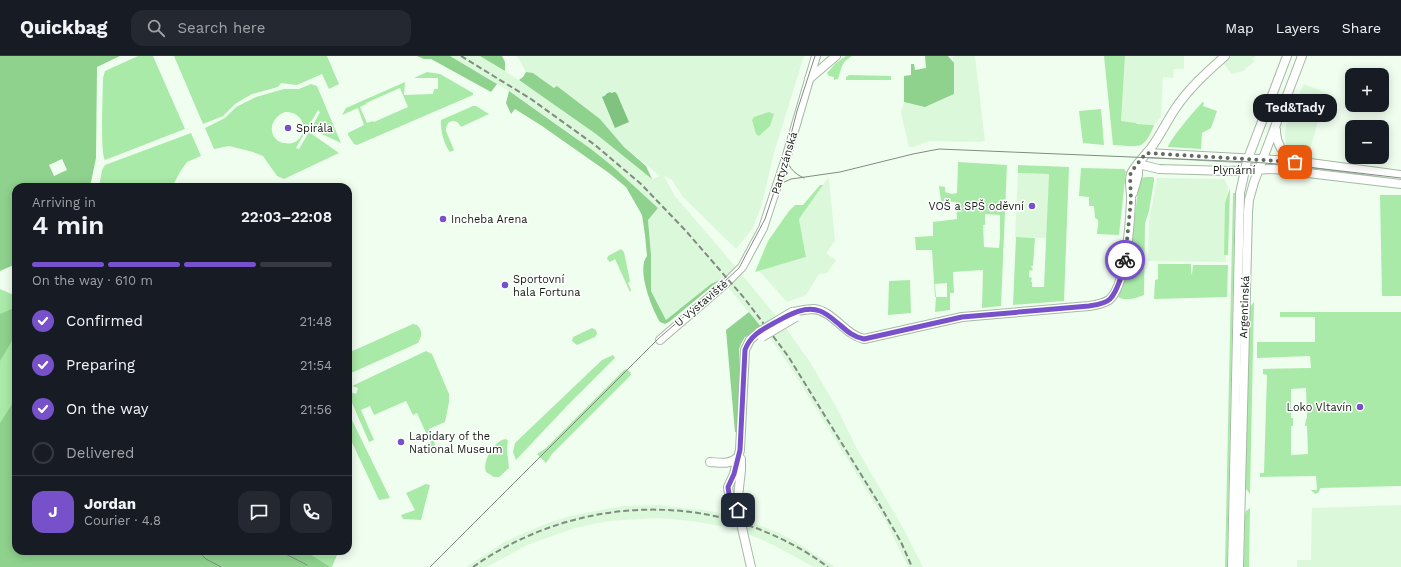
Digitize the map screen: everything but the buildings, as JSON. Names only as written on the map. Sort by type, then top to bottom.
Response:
[{"type":"main road","name":"Partyzánská","points":[[742,267],[763,228],[787,155],[816,56]]},
{"type":"main road","points":[[809,79],[836,56]]},
{"type":"main road","points":[[751,567],[737,506],[741,470],[739,453],[744,353],[753,336],[760,335],[803,310],[815,309],[821,311],[850,334],[864,339],[962,317],[1089,306],[1101,304],[1110,299],[1118,284],[1125,263],[1131,200],[1131,172],[1152,147],[1187,93],[1201,77],[1225,56]]},
{"type":"main road","name":"Argentinská","points":[[1232,567],[1238,299],[1238,210],[1244,171],[1248,158],[1287,56]]},
{"type":"main road","name":"Argentinská","points":[[1239,567],[1246,228],[1249,200],[1302,56]]},
{"type":"main road","points":[[1277,122],[1276,133],[1279,144],[1285,154],[1295,162]]},
{"type":"main road","name":"Plynární","points":[[1146,153],[1263,159],[1401,175]]},
{"type":"main road","name":"Plynární","points":[[1138,164],[1159,169],[1244,171],[1281,170],[1401,184]]},
{"type":"main road","name":"U Výstaviště","points":[[660,340],[725,284],[742,267]]},
{"type":"main road","points":[[710,462],[727,463],[733,461],[739,453]]},
{"type":"main road","points":[[737,506],[729,494],[728,487],[734,474],[739,453]]},
{"type":"shaded area","points":[[0,56],[120,56],[97,67],[96,158],[91,183],[12,183],[12,266],[0,271]],"holes":[[[62,159],[67,170],[54,176],[49,165]]]},
{"type":"shaded area","points":[[138,56],[153,56],[185,129],[105,160],[103,155],[102,121],[103,78],[105,71]]},
{"type":"shaded area","points":[[174,56],[327,56],[339,84],[329,89],[322,74],[297,85],[281,83],[278,87],[252,94],[235,104],[223,116],[203,124]]},
{"type":"shaded area","points":[[417,56],[450,56],[497,84],[491,92],[431,59],[424,59]]},
{"type":"shaded area","points":[[450,56],[480,56],[505,71],[562,109],[652,179],[660,176],[624,147],[600,119],[533,73],[526,72],[517,56],[804,56],[774,153],[762,204],[753,228],[736,249],[683,197],[671,179],[664,176],[675,196],[785,327],[810,362],[838,410],[857,449],[902,526],[923,567],[908,567],[886,522],[791,368],[769,336],[721,279],[711,284],[666,320],[651,291],[651,255],[648,220],[658,208],[611,165],[571,134],[509,91]]},
{"type":"shaded area","points":[[480,56],[502,56],[505,62],[505,71]]},
{"type":"shaded area","points":[[846,56],[852,56],[845,61],[838,79],[834,80],[834,77],[829,76],[827,73],[836,63]]},
{"type":"shaded area","points":[[925,56],[948,56],[954,63],[954,94],[925,107],[904,102],[904,76],[911,75],[911,64],[914,64],[915,70],[926,68]]},
{"type":"shaded area","points":[[953,56],[975,56],[985,141],[930,141],[914,147],[909,147],[901,113],[904,102],[925,107],[954,94]]},
{"type":"shaded area","points":[[1104,56],[1125,56],[1121,121],[1154,125],[1147,140],[1139,146],[1113,145]]},
{"type":"shaded area","points":[[1125,56],[1184,56],[1184,69],[1174,69],[1173,78],[1163,77],[1161,117],[1154,125],[1121,122]]},
{"type":"shaded area","points":[[1231,56],[1256,56],[1252,59],[1255,61],[1243,71],[1232,74],[1223,63]]},
{"type":"shaded area","points":[[427,72],[440,74],[473,93],[473,95],[357,145],[354,144],[348,133],[364,125],[358,108],[342,115],[346,108],[405,82],[404,95],[433,94],[434,89],[438,89],[438,78],[414,78]],"holes":[[[400,88],[408,107],[374,122],[367,123],[360,107]]]},
{"type":"shaded area","points":[[526,72],[533,73],[554,88],[557,86],[600,119],[624,147],[646,166],[652,179],[596,134],[519,80]]},
{"type":"shaded area","points":[[849,75],[891,76],[891,80],[846,80],[846,77]]},
{"type":"shaded area","points":[[311,84],[317,86],[341,143],[311,129],[320,112],[318,110],[296,148],[299,149],[309,132],[339,153],[284,179],[277,176],[263,156],[229,146],[214,149],[205,128],[225,118],[236,107],[256,97],[284,89],[299,89]],"holes":[[[285,112],[294,114],[303,123],[302,135],[298,140],[292,143],[280,142],[272,133],[272,125],[281,114]]]},
{"type":"shaded area","points":[[1304,84],[1329,94],[1317,125],[1307,159],[1300,157],[1291,151],[1286,145],[1285,135],[1287,120]]},
{"type":"shaded area","points":[[509,91],[591,149],[611,165],[658,208],[648,220],[651,255],[651,291],[666,320],[711,284],[721,279],[669,322],[665,324],[660,322],[649,299],[644,279],[644,262],[647,256],[642,215],[626,187],[609,173],[542,126],[515,109],[511,114],[506,103]]},
{"type":"shaded area","points":[[610,92],[615,92],[617,94],[629,122],[615,128],[602,97]]},
{"type":"shaded area","points":[[1203,102],[1203,106],[1217,111],[1211,128],[1202,133],[1201,149],[1168,147],[1183,125]]},
{"type":"shaded area","points":[[476,106],[489,114],[461,127],[455,121],[448,123],[446,131],[454,150],[450,152],[443,137],[441,120]]},
{"type":"shaded area","points":[[1101,109],[1104,145],[1083,143],[1079,111]]},
{"type":"shaded area","points":[[769,112],[774,114],[770,126],[759,136],[756,134],[752,120],[754,117]]},
{"type":"shaded area","points":[[191,133],[201,156],[187,162],[174,183],[100,183],[102,170],[105,165]]},
{"type":"shaded area","points":[[958,162],[1007,165],[1001,306],[982,308],[983,270],[953,272],[954,293],[950,293],[950,310],[935,312],[936,297],[932,250],[916,250],[915,237],[933,236],[933,222],[957,219],[956,202],[941,201],[939,186],[945,187],[945,192],[952,194],[957,193]],"holes":[[[985,214],[1000,215],[999,248],[984,247],[983,225],[985,225]],[[947,283],[947,297],[936,297],[935,284]]]},
{"type":"shaded area","points":[[1018,165],[1069,167],[1064,301],[1013,305],[1016,237],[1035,238],[1033,266],[1031,266],[1033,270],[1029,271],[1029,277],[1032,278],[1032,287],[1044,287],[1049,174],[1018,173]]},
{"type":"shaded area","points":[[1081,168],[1124,169],[1126,171],[1119,235],[1097,234],[1098,220],[1095,218],[1094,206],[1089,206],[1089,197],[1079,196]]},
{"type":"shaded area","name":"VOŠ a SPŠ oděvní","points":[[1018,173],[1049,174],[1047,238],[1015,237]]},
{"type":"shaded area","points":[[1153,177],[1154,181],[1149,211],[1145,223],[1144,295],[1131,299],[1124,299],[1118,297],[1129,268],[1139,180],[1140,178]]},
{"type":"shaded area","points":[[829,178],[835,241],[826,253],[836,260],[827,273],[819,274],[806,295],[787,302],[759,271],[806,257],[799,219],[826,180]]},
{"type":"shaded area","points":[[1157,178],[1224,179],[1228,186],[1226,262],[1148,261],[1149,221]]},
{"type":"shaded area","points":[[820,185],[823,185],[799,219],[806,257],[755,272],[768,241],[789,211],[795,205],[803,205]]},
{"type":"shaded area","points":[[1230,188],[1228,255],[1224,255],[1225,203]]},
{"type":"shaded area","points":[[1233,193],[1235,193],[1227,567],[1225,567]]},
{"type":"shaded area","points":[[1380,195],[1401,195],[1401,296],[1382,296]]},
{"type":"shaded area","points":[[621,249],[624,252],[630,281],[628,283],[631,290],[630,292],[615,259],[610,262],[607,259],[608,256]]},
{"type":"shaded area","points":[[1158,264],[1191,264],[1191,274],[1193,265],[1228,265],[1227,297],[1154,299],[1155,280],[1158,279]]},
{"type":"shaded area","points":[[910,280],[911,313],[888,315],[889,281]]},
{"type":"shaded area","points":[[0,289],[12,294],[12,555],[337,555],[332,567],[0,567]]},
{"type":"shaded area","points":[[1254,302],[1250,494],[1246,489],[1245,482],[1249,308]]},
{"type":"shaded area","points":[[12,309],[12,341],[0,361],[0,314]]},
{"type":"shaded area","points":[[749,312],[762,328],[745,337],[739,349],[740,375],[737,432],[735,432],[726,330]]},
{"type":"shaded area","name":"Loko Vltavín","points":[[1280,312],[1401,312],[1401,486],[1320,488],[1319,492],[1315,494],[1311,490],[1317,490],[1316,476],[1260,477],[1260,473],[1264,473],[1267,375],[1263,374],[1263,369],[1311,368],[1310,356],[1257,358],[1257,342],[1315,342],[1315,317],[1280,317]],"holes":[[[1306,388],[1307,418],[1305,426],[1307,426],[1308,454],[1291,455],[1291,426],[1293,426],[1293,418],[1291,418],[1291,389]]]},
{"type":"shaded area","points":[[413,324],[417,325],[421,331],[421,336],[418,343],[352,373],[352,351]]},
{"type":"shaded area","points":[[592,328],[596,330],[597,334],[595,337],[577,345],[572,341],[573,337]]},
{"type":"shaded area","points":[[426,351],[432,354],[449,394],[445,422],[429,429],[435,444],[434,447],[428,449],[426,446],[431,444],[417,413],[413,415],[406,401],[374,415],[370,406],[361,410],[374,440],[369,442],[352,403],[352,393],[356,394],[358,388],[352,386]]},
{"type":"shaded area","points":[[613,355],[615,358],[516,460],[513,452],[515,443],[602,360]]},
{"type":"shaded area","points":[[627,369],[631,373],[630,376],[552,454],[546,463],[537,454],[546,448],[624,370]]},
{"type":"shaded area","points":[[12,404],[12,555],[311,555],[330,567],[0,567],[0,423]]},
{"type":"shaded area","points":[[352,420],[390,498],[379,500],[352,443]]},
{"type":"shaded area","points":[[506,439],[508,441],[507,449],[509,468],[499,477],[494,477],[486,472],[485,468],[487,457],[497,443]]},
{"type":"shaded area","points":[[426,484],[430,485],[421,520],[403,519],[401,515],[415,510],[406,493]]},
{"type":"shaded area","points":[[659,505],[711,511],[746,520],[779,533],[835,567],[814,567],[758,538],[726,527],[692,521],[658,518],[608,521],[575,528],[527,545],[487,567],[466,567],[506,541],[554,521],[571,516],[624,506]]},
{"type":"shaded area","points":[[1401,505],[1401,567],[1297,567],[1297,560],[1311,560],[1312,508]]},
{"type":"shaded area","points":[[1250,508],[1249,567],[1244,567],[1245,516],[1246,511]]},
{"type":"tram line","points":[[430,567],[659,338],[739,268],[765,219],[784,162],[797,111],[815,56]]},
{"type":"tram line","points":[[775,190],[782,183],[791,179],[840,172],[939,149],[1251,162],[1401,178]]},
{"type":"tram line","points":[[786,154],[787,162],[791,169],[804,178]]},
{"type":"tram line","points":[[202,555],[206,559],[221,567]]},
{"type":"tram line","points":[[288,555],[307,565]]},
{"type":"railway","points":[[461,56],[531,99],[595,145],[641,184],[686,231],[745,299],[788,356],[878,502],[901,542],[912,567]]},
{"type":"railway","points":[[473,567],[515,542],[559,524],[604,513],[651,510],[697,513],[743,524],[787,542],[828,567]]},
{"type":"way so far","points":[[1125,260],[1131,200],[1130,176],[1131,172],[1146,153],[1295,162]]},
{"type":"place","name":"Spirála","points":[[288,128]]},
{"type":"place","name":"Ted&Tady","points":[[1295,162]]},
{"type":"place","name":"VOŠ a SPŠ oděvní","points":[[1032,206]]},
{"type":"place","name":"Incheba Arena","points":[[443,219]]},
{"type":"place","name":"Sportovní hala Fortuna","points":[[505,285]]},
{"type":"place","name":"Loko Vltavín","points":[[1360,407]]},
{"type":"place","name":"Lapidary of the National Museum","points":[[401,442]]},
{"type":"route","points":[[738,510],[729,494],[728,487],[734,474],[740,450],[744,353],[750,340],[758,332],[792,312],[815,309],[827,315],[850,334],[864,339],[962,317],[1101,304],[1110,299],[1118,284],[1125,260]]}]
